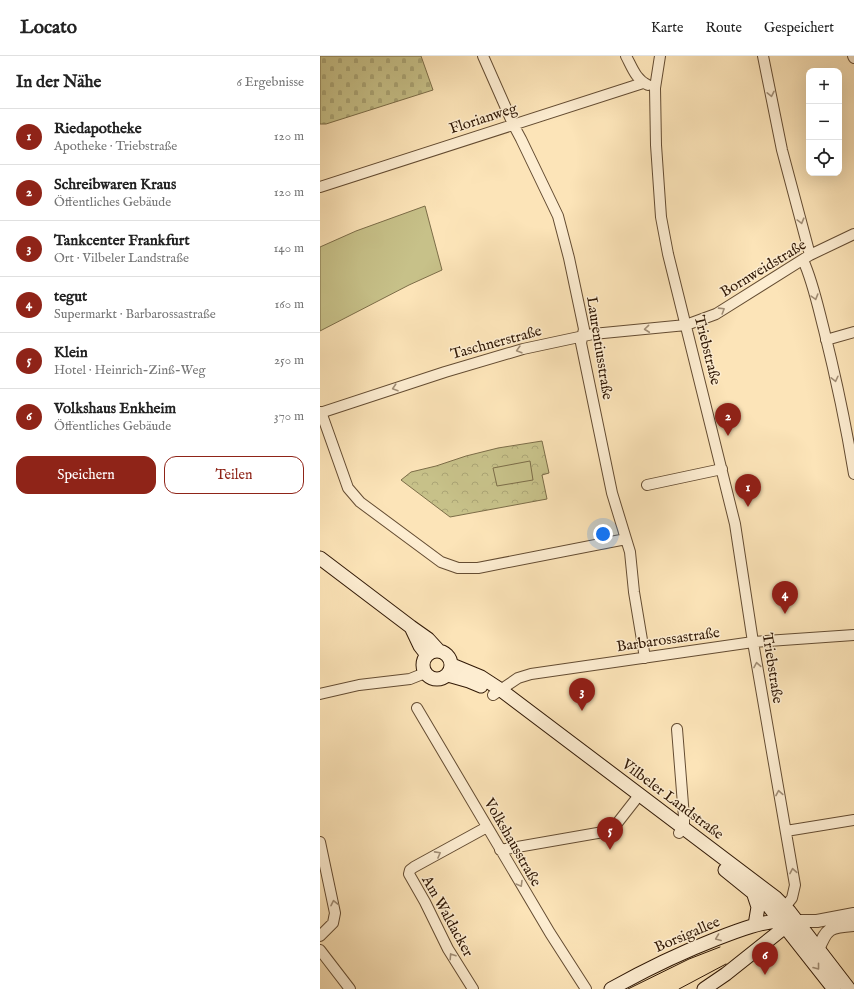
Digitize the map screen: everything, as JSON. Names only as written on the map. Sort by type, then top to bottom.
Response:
[{"type":"main road","name":"Vilbeler Landstraße","points":[[320,558],[428,639],[433,653],[443,652],[449,657],[450,670],[481,677],[497,692],[682,830],[768,891],[834,989]]},
{"type":"main road","points":[[433,653],[423,662],[425,674],[436,680],[441,679],[450,670]]},
{"type":"main road","name":"Vilbeler Landstraße","points":[[682,830],[752,892],[787,918],[818,950],[848,989]]},
{"type":"main road","points":[[752,892],[758,907],[755,925]]},
{"type":"main road","points":[[704,989],[726,974],[787,918]]},
{"type":"main road","name":"Borsigallee","points":[[611,989],[642,972],[730,933],[755,925],[787,918]]},
{"type":"street","name":"Laurentiusstraße","points":[[483,56],[513,124],[558,216],[569,258],[584,329],[581,343],[599,433],[612,493],[630,552],[634,592],[645,658]]},
{"type":"street","points":[[626,56],[643,83],[655,88]]},
{"type":"street","name":"Triebstraße","points":[[660,56],[655,88],[657,159],[661,217],[668,254],[735,524],[753,642],[795,885],[787,918]]},
{"type":"street","points":[[763,56],[812,284],[850,429],[854,474]]},
{"type":"street","name":"Florianweg","points":[[320,187],[643,83]]},
{"type":"street","name":"Bornweidstraße","points":[[686,325],[716,314],[806,258],[854,234]]},
{"type":"street","name":"Taschnerstraße","points":[[321,412],[445,372],[523,349],[582,336],[686,325]]},
{"type":"street","points":[[826,340],[854,332]]},
{"type":"street","points":[[321,412],[344,479],[352,494],[360,502],[433,558],[450,566],[467,569],[478,568],[626,539]]},
{"type":"street","points":[[647,485],[722,469]]},
{"type":"street","name":"Barbarossastraße","points":[[497,692],[518,678],[531,674],[753,642],[854,635]]},
{"type":"street","points":[[320,694],[359,685],[410,679],[425,674]]},
{"type":"street","name":"Volkshausstraße","points":[[417,708],[550,934],[586,989]]},
{"type":"street","points":[[677,729],[682,830]]},
{"type":"street","points":[[500,850],[609,831],[615,826],[638,797]]},
{"type":"street","points":[[786,831],[854,820]]},
{"type":"street","name":"Am Waldacker","points":[[473,989],[448,949],[409,874],[410,870],[414,867],[487,827]]},
{"type":"street","points":[[320,842],[335,912],[333,923],[320,936]]},
{"type":"street","points":[[787,918],[817,921],[851,920]]},
{"type":"street","points":[[818,950],[823,937],[829,930],[851,920]]},
{"type":"street","points":[[320,950],[350,989]]},
{"type":"green space","points":[[320,56],[421,56],[433,90],[326,124],[320,124]]},
{"type":"green space","points":[[425,206],[442,270],[409,285],[320,331],[320,247],[356,231]]},
{"type":"green space","points":[[542,441],[549,473],[542,475],[547,499],[450,517],[401,480],[411,472],[436,466],[466,456],[498,448]]},
{"type":"green space","points":[[530,461],[533,480],[497,486],[493,468]]},
{"type":"tram line","points":[[628,989],[689,959],[720,947]]},
{"type":"tram line","points":[[679,989],[726,964]]},
{"type":"place","name":"Schreibwaren Kraus","points":[[728,436]]},
{"type":"place","name":"Riedapotheke","points":[[748,507]]},
{"type":"place","name":"tegut","points":[[785,614]]},
{"type":"place","name":"Tankcenter Frankfurt","points":[[582,711]]},
{"type":"place","name":"Klein","points":[[610,850]]},
{"type":"place","name":"Volkshaus Enkheim","points":[[765,975]]}]
